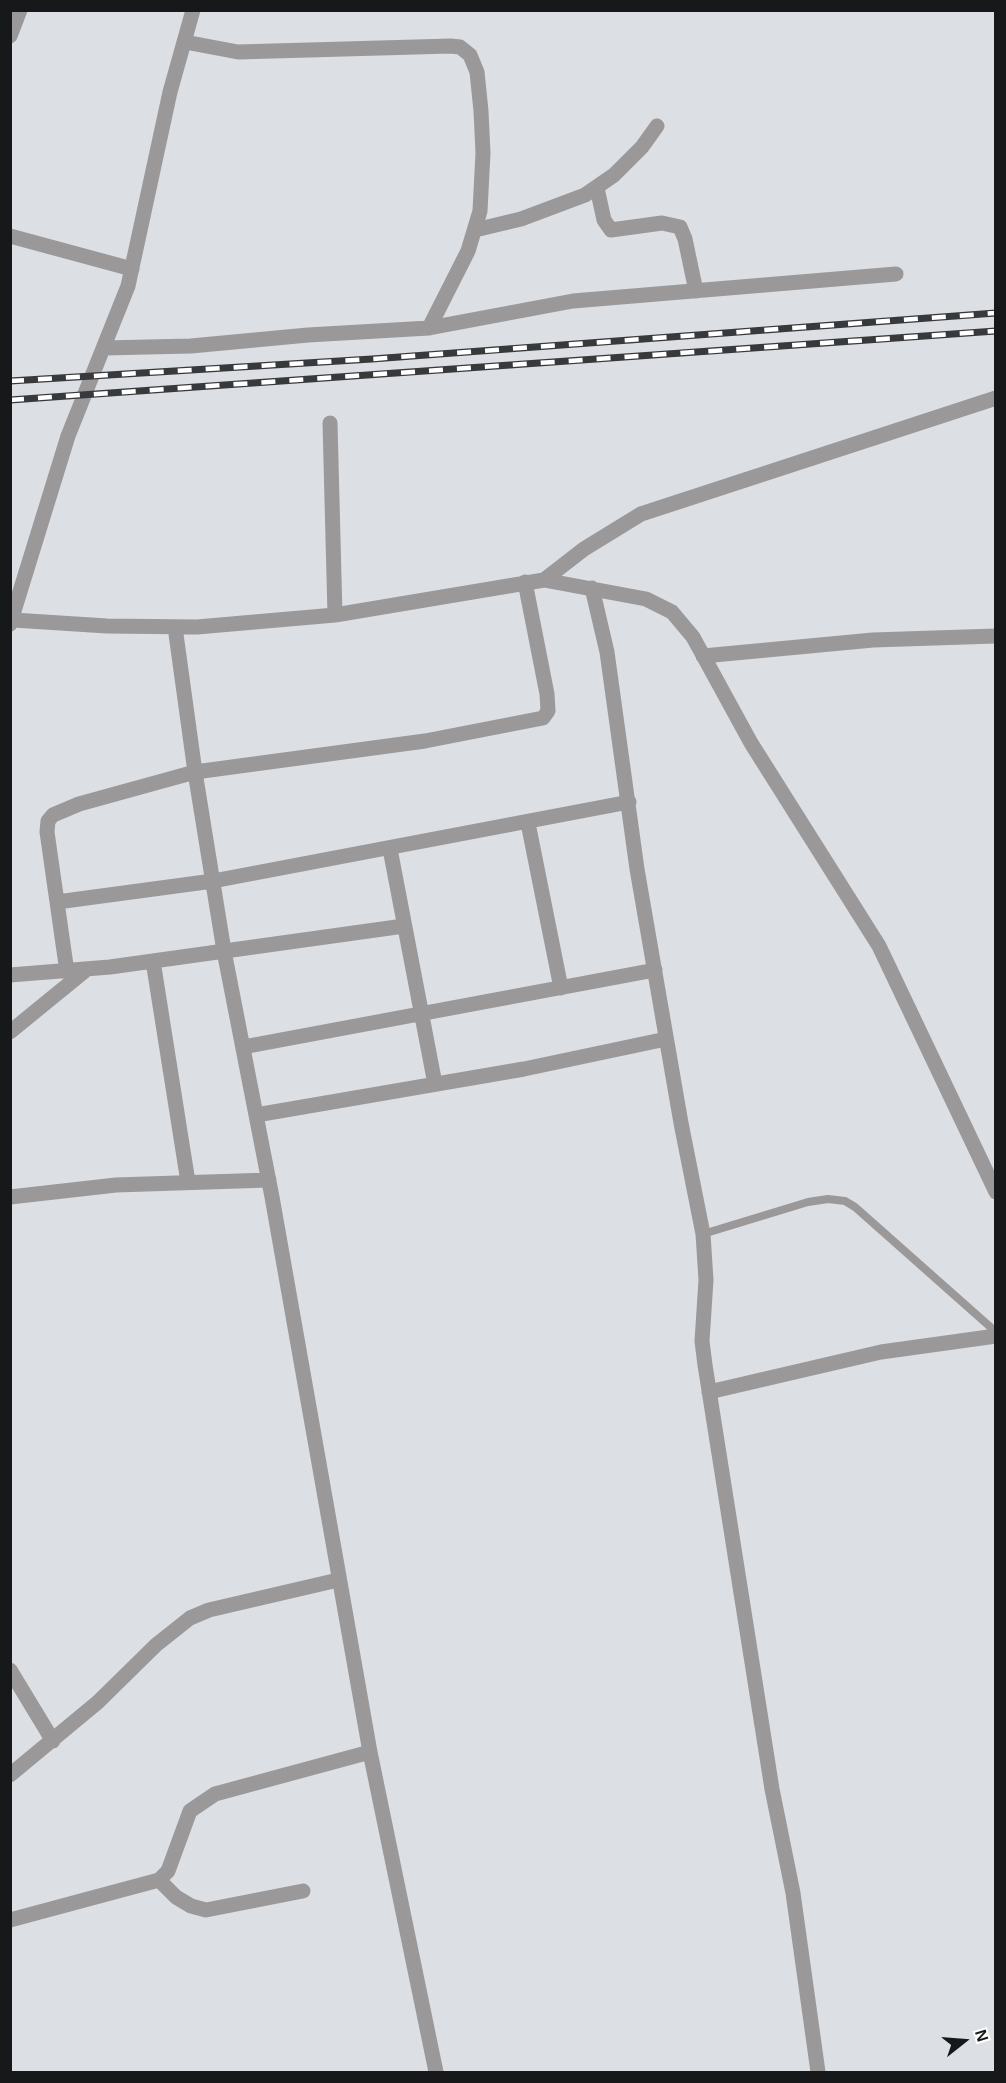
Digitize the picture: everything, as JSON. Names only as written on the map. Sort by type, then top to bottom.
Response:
[{"type":"street","points":[[10,36],[20,10]]},
{"type":"street","points":[[193,10],[170,92],[132,268],[104,348],[68,436],[12,622],[175,627],[335,615],[544,580],[646,599],[672,612],[693,637],[751,743],[879,946],[996,1192]]},
{"type":"street","points":[[185,42],[238,52],[451,46],[464,50],[477,72],[481,111],[480,211],[476,230],[461,265],[429,328]]},
{"type":"street","points":[[476,230],[557,207],[597,188],[626,164],[657,126]]},
{"type":"street","points":[[597,188],[604,220],[610,230],[662,224],[680,227],[685,239],[696,291]]},
{"type":"street","points":[[10,236],[132,268]]},
{"type":"street","points":[[104,348],[191,346],[308,335],[429,328],[541,306],[896,274]]},
{"type":"street","points":[[544,580],[584,549],[641,514],[996,398]]},
{"type":"street","points":[[330,423],[335,615]]},
{"type":"street","points":[[67,972],[47,832],[48,821],[53,815],[79,804],[195,772],[425,741],[543,718],[548,711],[547,694],[525,582]]},
{"type":"street","points":[[592,588],[607,652],[637,869],[703,1234],[706,1280],[702,1341],[772,1789],[793,1893],[818,2073]]},
{"type":"street","points":[[175,627],[195,772],[224,951],[269,1180],[370,1752],[436,2073]]},
{"type":"street","points":[[703,656],[873,640],[996,636]]},
{"type":"street","points":[[57,902],[213,881],[629,802]]},
{"type":"street","points":[[528,823],[561,988]]},
{"type":"street","points":[[390,849],[435,1084]]},
{"type":"street","points":[[10,975],[86,970],[404,926]]},
{"type":"street","points":[[153,961],[188,1182]]},
{"type":"street","points":[[10,1032],[86,970]]},
{"type":"street","points":[[243,1047],[655,970]]},
{"type":"street","points":[[256,1115],[435,1084],[666,1038]]},
{"type":"street","points":[[10,1197],[116,1185],[269,1180]]},
{"type":"street","points":[[709,1392],[881,1352],[996,1334]]},
{"type":"street","points":[[10,1775],[98,1702],[156,1645],[190,1618],[209,1610],[338,1580]]},
{"type":"street","points":[[10,1670],[53,1741]]},
{"type":"street","points":[[10,1920],[159,1880],[168,1871],[190,1811],[215,1794],[370,1752]]},
{"type":"street","points":[[159,1880],[176,1897],[191,1906],[206,1910],[303,1891]]},
{"type":"lane","points":[[703,1234],[808,1202],[828,1199],[845,1202],[855,1207],[996,1334]]},
{"type":"railway","points":[[10,381],[372,359],[996,313]]},
{"type":"railway","points":[[10,400],[996,331]]}]
